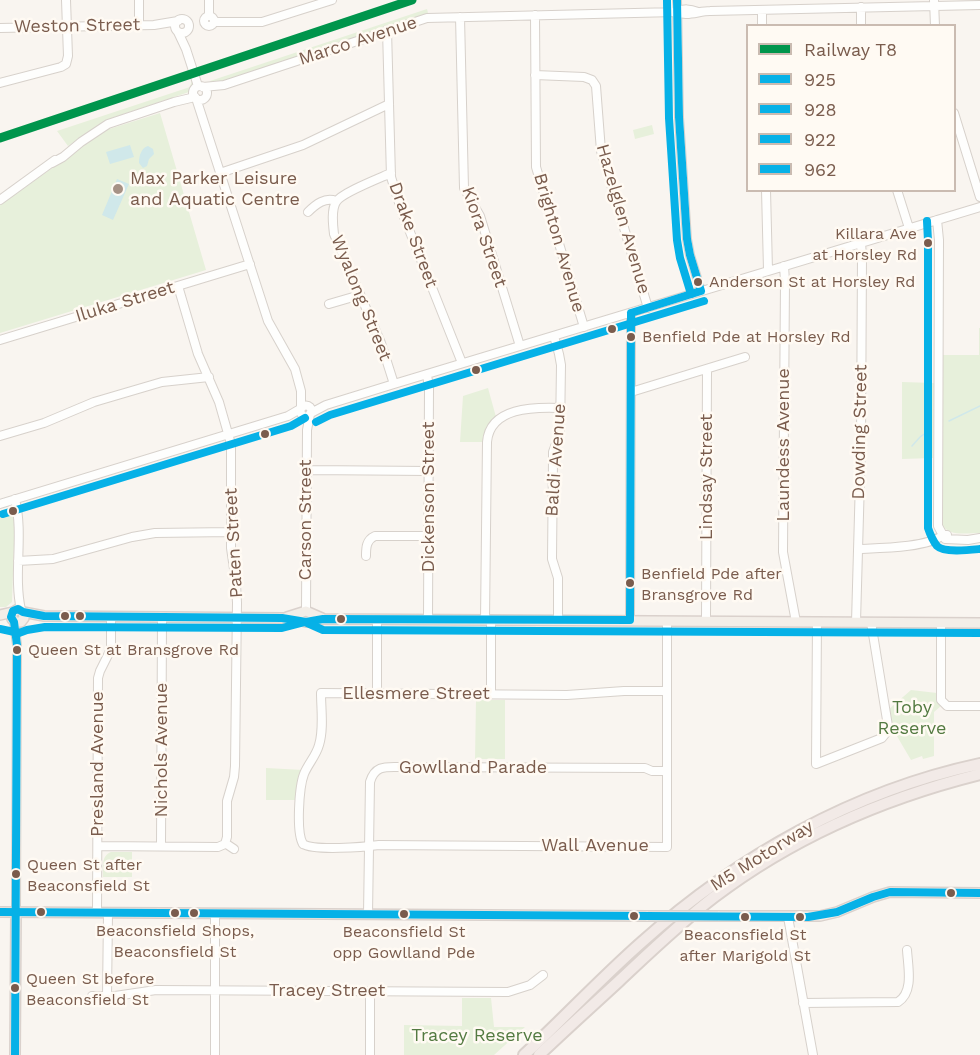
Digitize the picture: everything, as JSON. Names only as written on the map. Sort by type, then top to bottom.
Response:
[{"type":"highway","name":"M5 Motorway","points":[[524,1055],[643,941],[692,900],[755,856],[817,821],[867,799],[920,780],[980,764]]},
{"type":"highway","name":"M5 Motorway","points":[[539,1055],[679,925],[754,869],[848,818],[910,794],[980,774]]},
{"type":"main road","points":[[0,616],[162,618],[306,616],[323,619],[980,623]]},
{"type":"main road","points":[[0,912],[808,917],[829,915],[890,892],[980,893]]},
{"type":"main road","points":[[15,912],[15,1055]]},
{"type":"street","points":[[0,83],[64,66],[68,59],[66,0]]},
{"type":"street","points":[[139,0],[140,25]]},
{"type":"street","points":[[208,0],[208,21]]},
{"type":"street","name":"Weston Street","points":[[0,28],[140,25],[182,27],[194,22],[208,21],[262,22],[332,0]]},
{"type":"street","points":[[934,3],[935,24]]},
{"type":"street","name":"Marco Avenue","points":[[0,200],[63,153],[111,122],[182,101],[199,91],[224,85],[427,18],[534,15],[672,5],[681,15],[698,12],[858,5],[934,3],[980,5]]},
{"type":"street","points":[[672,5],[687,239],[701,291]]},
{"type":"street","points":[[858,5],[861,24]]},
{"type":"street","points":[[762,10],[762,24]]},
{"type":"street","name":"Brighton Avenue","points":[[534,15],[537,171],[584,327]]},
{"type":"street","name":"Kiora Street","points":[[460,17],[464,185],[480,216],[520,346]]},
{"type":"street","name":"Carson Street","points":[[182,27],[199,91],[206,132],[268,321],[293,365],[306,411],[306,616]]},
{"type":"street","name":"Drake Street","points":[[387,30],[391,173],[402,212],[462,363]]},
{"type":"street","name":"Hazelglen Avenue","points":[[536,75],[584,77],[596,86],[601,151],[648,308]]},
{"type":"street","points":[[220,173],[303,145],[389,104]]},
{"type":"street","points":[[956,119],[980,197]]},
{"type":"street","points":[[308,212],[315,205],[330,199],[336,201],[391,173]]},
{"type":"street","points":[[766,192],[768,270]]},
{"type":"street","points":[[898,192],[909,228]]},
{"type":"street","name":"Wyalong Street","points":[[336,201],[333,211],[334,234],[381,343],[394,384]]},
{"type":"street","points":[[0,504],[980,207]]},
{"type":"street","points":[[937,220],[939,240],[938,528],[943,535]]},
{"type":"street","name":"Dowding Street","points":[[856,622],[861,431],[861,243]]},
{"type":"street","name":"Iluka Street","points":[[0,340],[250,264]]},
{"type":"street","name":"Laundess Avenue","points":[[784,266],[783,552],[796,622]]},
{"type":"street","name":"Paten Street","points":[[178,286],[197,350],[218,398],[229,434],[231,454],[231,554],[237,588],[235,769],[227,801],[225,843]]},
{"type":"street","points":[[329,304],[360,295]]},
{"type":"street","points":[[630,620],[631,313]]},
{"type":"street","name":"Baldi Avenue","points":[[554,336],[560,359],[559,437],[553,452],[552,556],[558,578],[558,620]]},
{"type":"street","points":[[631,392],[746,357]]},
{"type":"street","name":"Lindsay Street","points":[[706,621],[707,369]]},
{"type":"street","name":"Dickenson Street","points":[[427,375],[429,387],[428,620]]},
{"type":"street","points":[[0,436],[38,425],[94,402],[162,381],[209,377]]},
{"type":"street","points":[[491,694],[488,620],[487,442],[489,433],[497,420],[506,415],[530,408],[560,408]]},
{"type":"street","points":[[306,470],[429,471]]},
{"type":"street","points":[[15,499],[18,515],[15,912]]},
{"type":"street","points":[[18,561],[53,560],[132,537],[155,533],[231,532]]},
{"type":"street","points":[[858,549],[895,547],[932,541],[943,535],[980,538]]},
{"type":"street","points":[[366,556],[367,542],[375,536],[429,536]]},
{"type":"street","name":"Presland Avenue","points":[[97,913],[98,678],[111,649],[111,617]]},
{"type":"street","name":"Nichols Avenue","points":[[161,846],[162,618]]},
{"type":"street","points":[[377,619],[377,693]]},
{"type":"street","name":"Wall Avenue","points":[[369,846],[667,847],[667,621]]},
{"type":"street","points":[[817,622],[816,764],[882,738],[886,733],[888,726],[871,622]]},
{"type":"street","points":[[941,623],[941,700],[947,706],[980,706]]},
{"type":"street","name":"Ellesmere Street","points":[[369,846],[300,847],[300,787],[303,776],[320,744],[321,693],[567,695],[667,691]]},
{"type":"street","name":"Gowlland Parade","points":[[368,914],[370,782],[375,772],[382,768],[645,768],[666,760]]},
{"type":"street","name":"Gowlland Parade","points":[[645,768],[652,771],[666,771]]},
{"type":"street","points":[[98,846],[218,847],[225,843],[234,849]]},
{"type":"street","points":[[107,996],[108,913]]},
{"type":"street","points":[[215,914],[215,1055]]},
{"type":"street","points":[[788,917],[813,1055]]},
{"type":"street","points":[[803,1003],[898,1002],[907,993],[907,950]]},
{"type":"street","name":"Tracey Street","points":[[92,996],[156,990],[508,992],[529,985],[543,975]]},
{"type":"street","points":[[370,992],[370,1055]]},
{"type":"green space","points":[[427,9],[428,13],[211,85],[210,81]]},
{"type":"green space","points":[[192,80],[193,86],[189,92],[106,120],[68,146],[57,131],[190,87]]},
{"type":"green space","points":[[160,113],[206,270],[0,333],[0,205],[106,130]]},
{"type":"green space","points":[[652,125],[654,134],[635,139],[633,130]]},
{"type":"green space","points":[[979,328],[980,533],[953,533],[942,524],[943,355],[979,355]]},
{"type":"green space","points":[[902,382],[934,383],[933,458],[902,459]]},
{"type":"green space","points":[[488,388],[496,417],[487,428],[484,442],[460,442],[463,396]]},
{"type":"green space","points":[[10,508],[15,516],[12,602],[6,607],[0,607],[0,511]]},
{"type":"green space","name":"Toby Reserve","points":[[911,690],[937,693],[941,706],[934,712],[934,756],[923,759],[922,756],[911,760],[891,726],[888,710]]},
{"type":"green space","points":[[476,700],[505,700],[505,759],[475,759]]},
{"type":"green space","points":[[266,768],[303,770],[298,782],[297,800],[266,800]]},
{"type":"green space","points":[[111,852],[132,852],[132,877],[103,877],[104,859]]},
{"type":"green space","name":"Tracey Reserve","points":[[462,998],[491,998],[494,1027],[525,1027],[494,1055],[404,1055],[404,1025],[462,1026]]},
{"type":"water","points":[[130,145],[134,157],[110,164],[106,152]]},
{"type":"water","points":[[148,146],[153,149],[154,154],[147,166],[143,168],[139,163],[140,155]]},
{"type":"water","points":[[117,179],[129,184],[113,220],[102,215]]},
{"type":"waterway","points":[[949,421],[980,406]]},
{"type":"waterway","points":[[912,446],[930,430]]},
{"type":"rail line","name":"T8","points":[[0,138],[412,0]]},
{"type":"transit line","name":"928","points":[[667,0],[669,118],[677,240],[691,294]]},
{"type":"transit line","name":"925","points":[[677,0],[679,117],[687,239],[701,291]]},
{"type":"transit line","name":"928","points":[[927,221],[928,528],[934,542],[940,548],[945,550],[980,549]]},
{"type":"transit line","name":"925","points":[[631,313],[701,291]]},
{"type":"transit line","name":"928","points":[[316,422],[330,415],[704,301]]},
{"type":"transit line","name":"925","points":[[630,620],[631,313]]},
{"type":"transit line","name":"928","points":[[3,514],[291,426],[305,418]]},
{"type":"transit line","name":"925","points":[[15,1055],[17,645],[14,622],[11,617],[13,611],[18,609],[44,616],[282,618],[306,622],[323,619],[630,620]]},
{"type":"transit line","name":"962","points":[[0,629],[19,633],[45,627],[282,628],[305,622],[323,630],[980,633]]},
{"type":"transit line","name":"922","points":[[0,912],[808,917],[837,912],[890,892],[980,893]]},
{"type":"place","name":"Max Parker Leisure and Aquatic Centre","points":[[118,189]]},
{"type":"place","name":"Killara Ave at Horsley Rd","points":[[928,243]]},
{"type":"place","name":"Anderson St at Horsley Rd","points":[[698,282]]},
{"type":"place","name":"Benfield Pde at Horsley Rd","points":[[631,337]]},
{"type":"place","name":"Benfield Pde after Bransgrove Rd","points":[[630,583]]},
{"type":"place","name":"Queen St at Bransgrove Rd","points":[[17,650]]},
{"type":"place","name":"Queen St after Beaconsfield St","points":[[16,874]]},
{"type":"place","name":"Beaconsfield Shops, Beaconsfield St","points":[[175,913]]},
{"type":"place","name":"Beaconsfield St opp Gowlland Pde","points":[[404,914]]},
{"type":"place","name":"Beaconsfield St after Marigold St","points":[[745,917]]},
{"type":"place","name":"Queen St before Beaconsfield St","points":[[15,988]]}]
